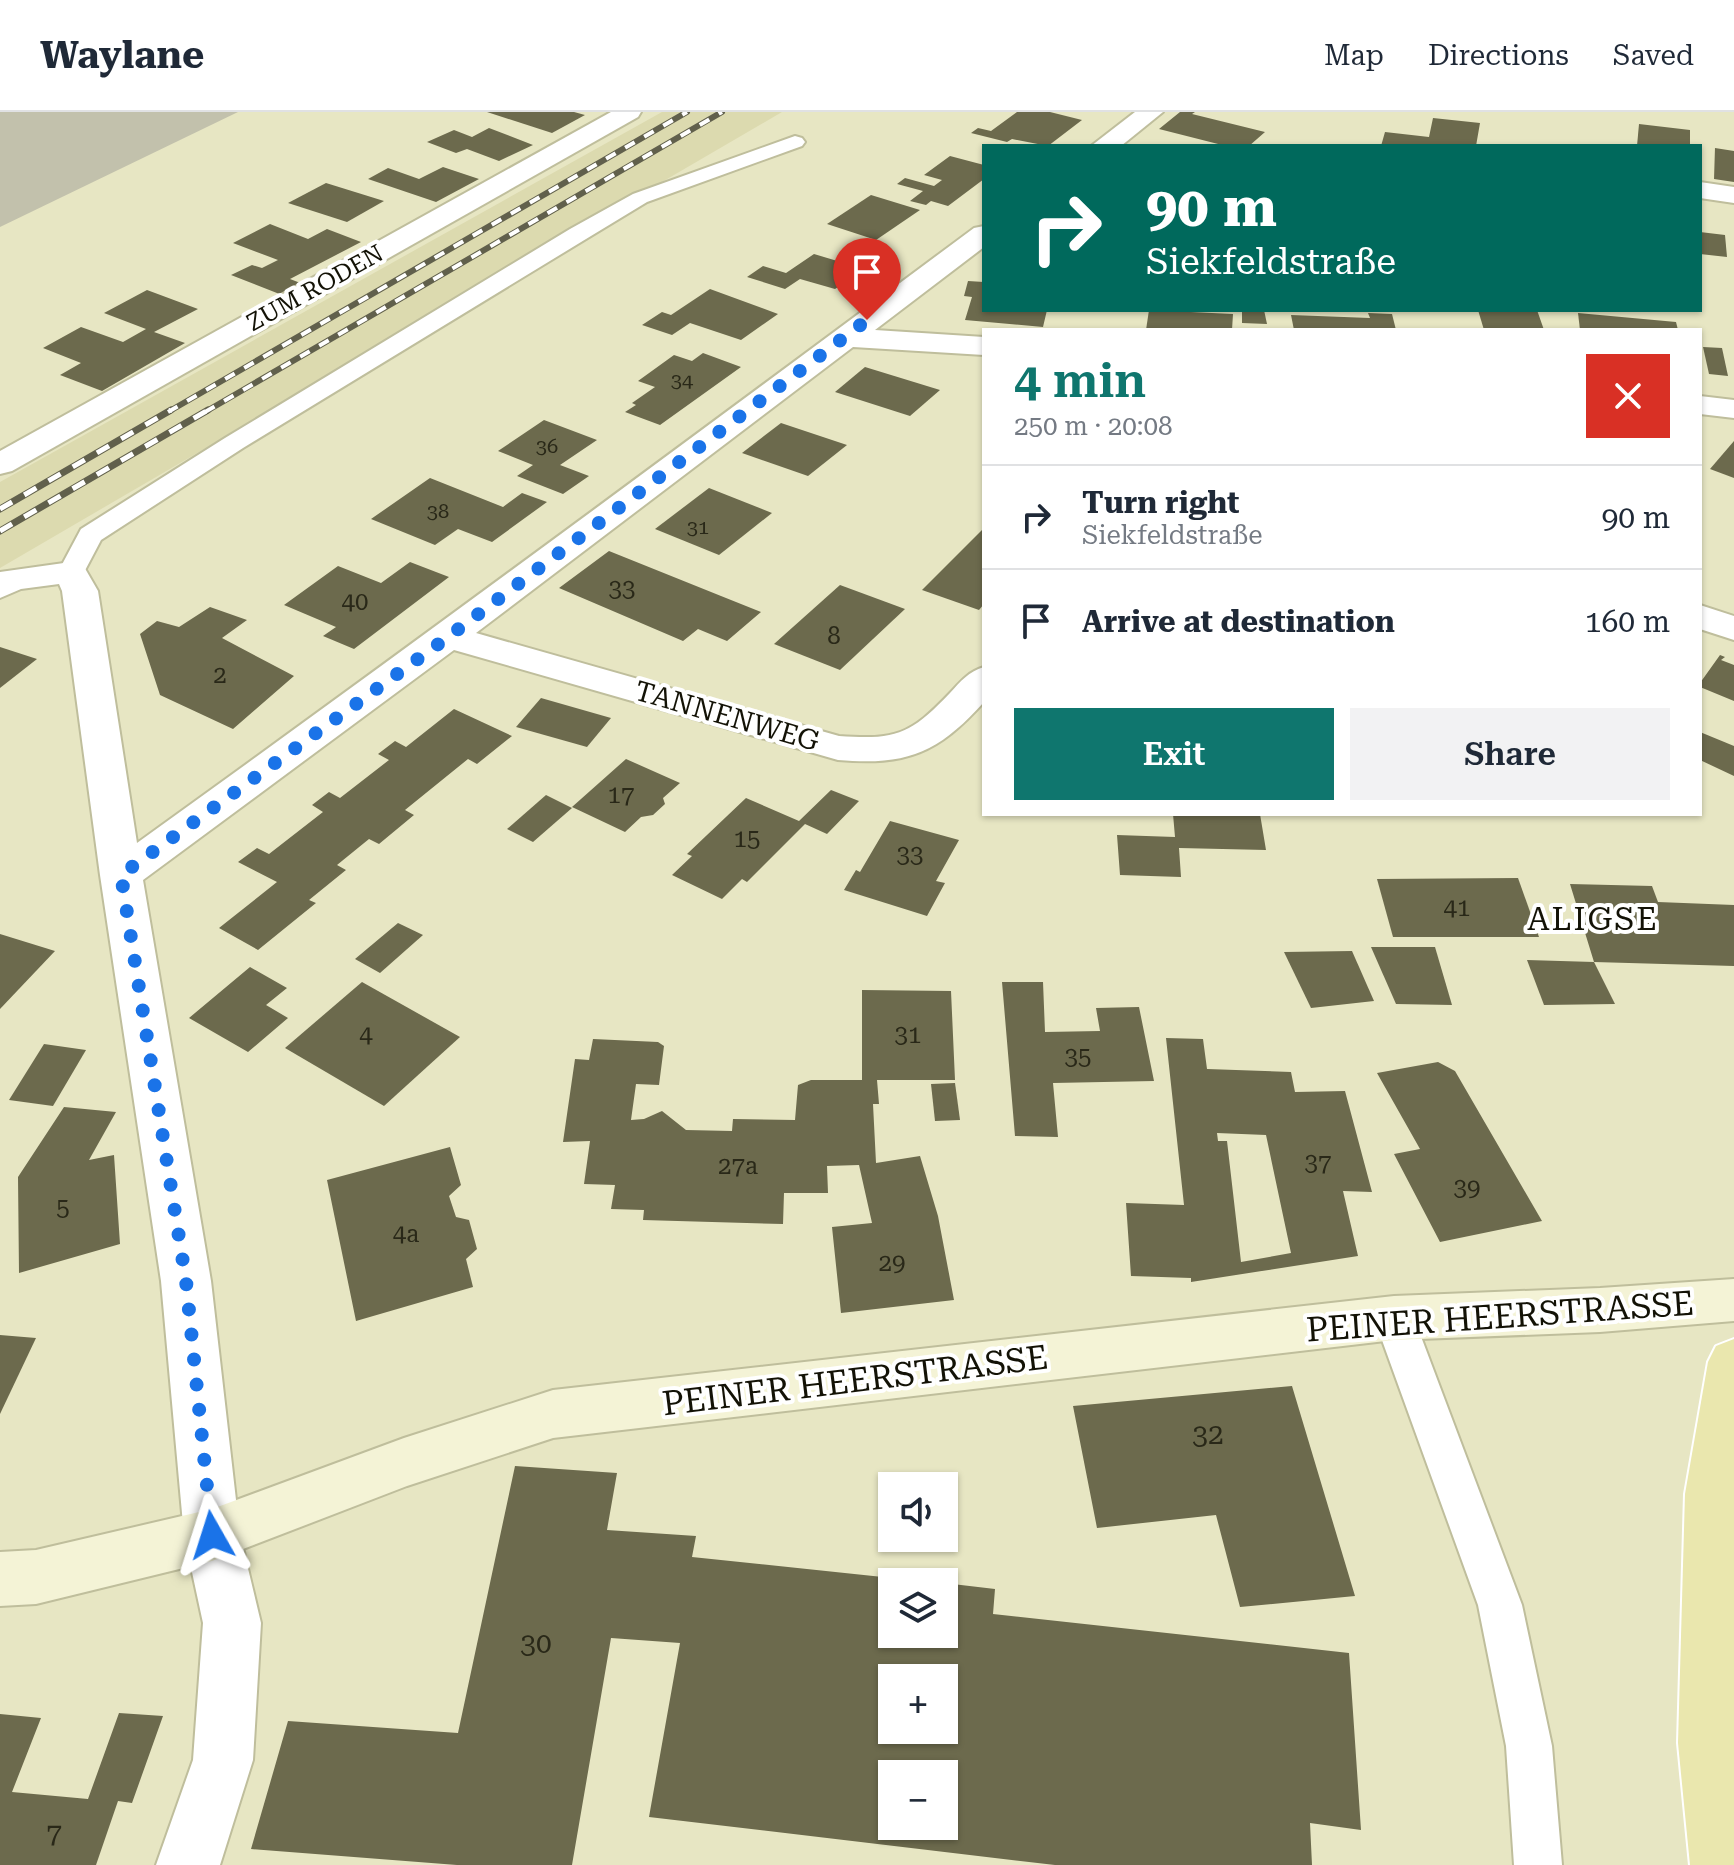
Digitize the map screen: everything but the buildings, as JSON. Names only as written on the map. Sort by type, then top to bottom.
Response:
[{"type":"main road","points":[[1722,1865],[1708,1743],[1712,1510],[1734,1362]]},
{"type":"street","name":"ZUM RODEN","points":[[0,464],[629,112]]},
{"type":"street","points":[[1107,144],[1151,112]]},
{"type":"street","points":[[1702,190],[1734,195]]},
{"type":"street","points":[[121,875],[448,637],[982,235]]},
{"type":"street","points":[[844,337],[982,346]]},
{"type":"street","points":[[1702,405],[1734,409]]},
{"type":"street","points":[[0,587],[12,580],[71,572],[80,591],[121,875],[186,1281],[212,1535],[232,1623],[223,1760],[188,1865]]},
{"type":"street","points":[[1702,617],[1734,629]]},
{"type":"street","name":"TANNENWEG","points":[[448,637],[838,748],[871,752],[906,748],[933,734],[982,681]]},
{"type":"street","name":"PEINER HEERSTRASSE","points":[[0,1579],[36,1577],[212,1535],[404,1463],[553,1414],[1394,1318],[1600,1310],[1734,1300]]},
{"type":"lane","points":[[71,572],[90,535],[234,443],[578,234],[640,198],[795,142]]},
{"type":"lane","points":[[1394,1318],[1500,1605],[1529,1746],[1538,1865]]},
{"type":"shaded area","points":[[662,112],[782,112],[0,568],[0,482]]},
{"type":"green space","points":[[0,112],[238,112],[0,227]]},
{"type":"railway","points":[[168,412],[687,112]]},
{"type":"railway","points":[[205,412],[722,112]]},
{"type":"railway","points":[[0,509],[171,410]]},
{"type":"railway","points":[[0,531],[208,410]]},
{"type":"district","name":"ALIGSE","points":[[1593,919]]},
{"type":"route","points":[[212,1535],[186,1281],[121,875],[448,637],[867,320]]}]
